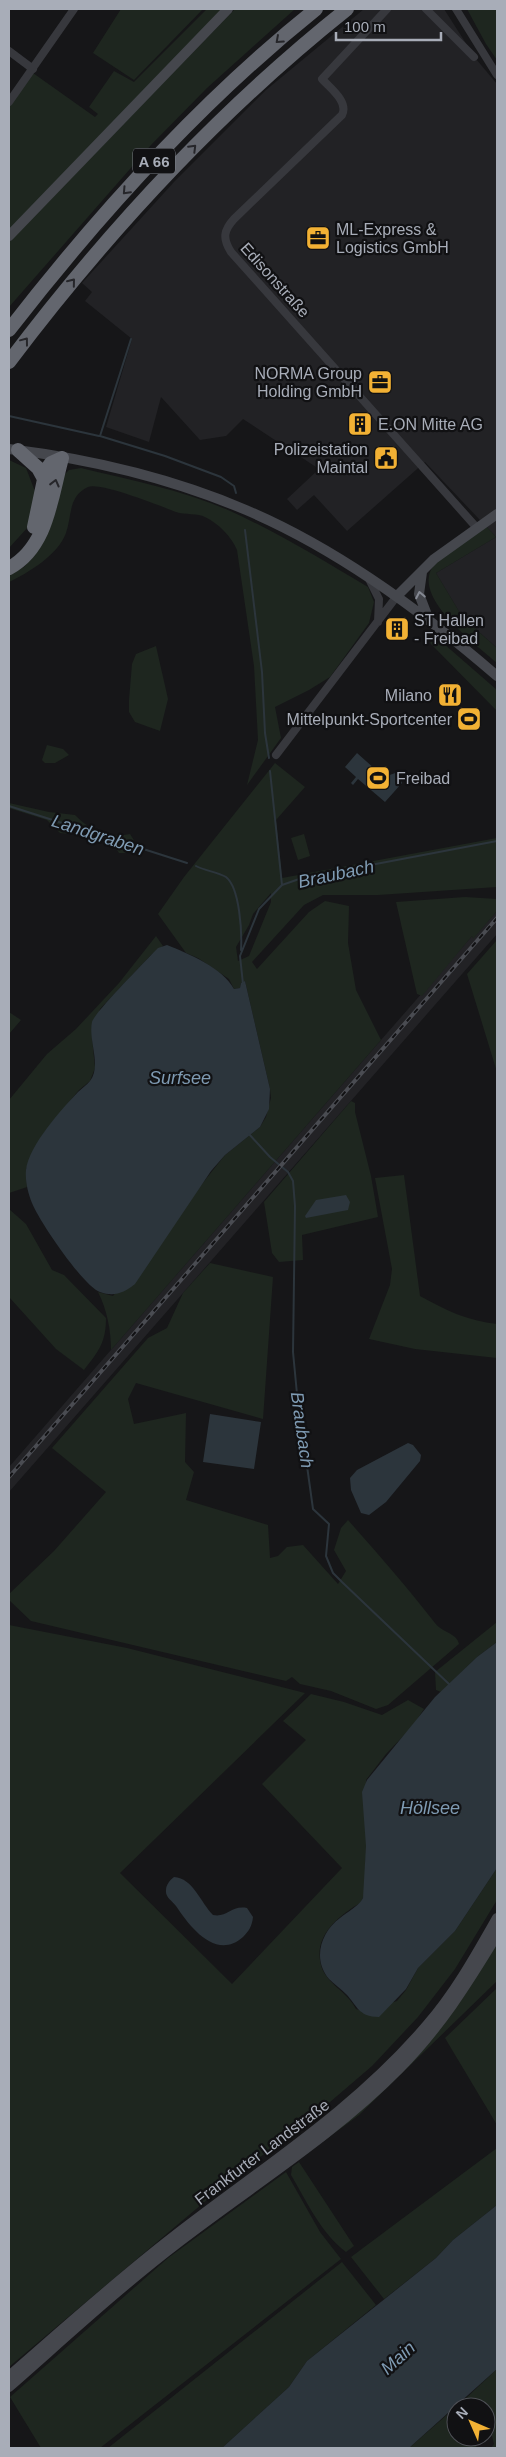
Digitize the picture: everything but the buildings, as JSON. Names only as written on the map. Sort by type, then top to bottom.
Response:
[{"type":"highway","name":"A 66","points":[[9,330],[69,255],[143,172],[251,65],[316,9]]},
{"type":"highway","name":"A 66","points":[[9,362],[78,275],[166,176],[266,77],[347,9]]},
{"type":"highway","points":[[14,450],[38,468],[44,479]]},
{"type":"highway","points":[[9,558],[23,546],[32,533],[48,465],[62,458]]},
{"type":"highway","points":[[9,568],[30,552],[40,536],[62,458]]},
{"type":"main road","points":[[9,236],[228,9]]},
{"type":"main road","points":[[14,450],[62,458],[158,479],[208,495],[274,523],[315,545],[397,596],[497,676]]},
{"type":"main road","points":[[397,596],[423,569],[497,514]]},
{"type":"main road","points":[[423,569],[419,582],[419,594],[429,621]]},
{"type":"main road","name":"Frankfurter Landstraße","points":[[9,2376],[144,2260],[318,2130],[375,2081],[410,2045],[444,2003],[497,1918]]},
{"type":"main road","name":"Frankfurter Landstraße","points":[[9,2387],[150,2264],[314,2142],[375,2092],[400,2068],[460,1997],[497,1935]]},
{"type":"street","name":"Edisonstraße","points":[[387,9],[335,62],[322,79],[342,102],[344,108],[342,115],[234,219],[225,230],[224,238],[231,252],[477,528]]},
{"type":"street","points":[[426,9],[474,57]]},
{"type":"street","points":[[456,9],[497,75]]},
{"type":"street","points":[[9,102],[71,10]]},
{"type":"street","points":[[9,50],[33,69]]},
{"type":"street","points":[[368,578],[379,599],[378,622]]},
{"type":"street","points":[[276,755],[397,596]]},
{"type":"shaded area","points":[[121,9],[203,9],[134,80],[93,53]]},
{"type":"shaded area","points":[[207,9],[224,9],[9,230],[9,105],[33,73],[95,117],[98,114],[89,107],[114,71],[134,82]]},
{"type":"shaded area","points":[[235,9],[295,9],[207,88],[151,145],[9,307],[9,242]]},
{"type":"shaded area","points":[[364,9],[444,9],[476,59],[497,84],[497,648],[463,618],[436,573],[496,537],[425,462],[347,531],[314,495],[297,510],[287,499],[319,469],[243,419],[226,436],[200,440],[161,397],[149,442],[106,427],[132,339],[85,301],[92,292],[82,283],[174,182],[266,90]]},
{"type":"shaded area","points":[[467,9],[497,9],[497,60],[486,44]]},
{"type":"shaded area","points":[[9,460],[26,468],[36,494],[28,527],[9,548]]},
{"type":"shaded area","points":[[81,468],[174,491],[228,510],[282,537],[368,587],[374,602],[369,623],[330,677],[275,707],[281,738],[247,785],[258,740],[254,666],[237,550],[228,535],[220,527],[202,516],[176,512],[131,495],[105,488],[88,487],[74,501],[66,533],[56,549],[25,574],[9,582],[9,573],[24,567],[42,545],[57,507],[63,476],[69,470]]},
{"type":"shaded area","points":[[486,526],[496,537],[436,573],[463,618],[497,648],[497,663],[450,621],[431,594],[429,580],[432,568],[437,562]]},
{"type":"shaded area","points":[[436,637],[497,690],[497,711],[430,643]]},
{"type":"shaded area","points":[[156,646],[168,699],[160,731],[135,722],[129,712],[132,664],[136,654]]},
{"type":"shaded area","points":[[47,745],[63,749],[69,755],[55,763],[45,763],[42,760]]},
{"type":"shaded area","points":[[275,763],[305,787],[276,820],[282,878],[497,838],[497,887],[378,895],[323,895],[304,905],[252,962],[257,969],[309,912],[325,901],[349,906],[348,943],[356,990],[381,1040],[111,1350],[108,1320],[98,1292],[113,1296],[225,1155],[260,1127],[266,1117],[271,1098],[245,981],[241,983],[240,988],[234,989],[229,979],[198,958],[186,953],[158,914],[184,877]],"holes":[[[271,893],[271,902],[249,956],[238,961],[236,947],[253,914]]]},
{"type":"shaded area","points":[[9,803],[49,812],[75,815],[93,829],[107,834],[130,834],[135,842],[134,848],[128,853],[119,853],[117,850],[118,843],[85,831],[71,834],[60,833],[47,820],[9,808]]},
{"type":"shaded area","points":[[304,834],[310,856],[298,860],[291,838]]},
{"type":"shaded area","points":[[465,897],[497,899],[497,911],[473,939],[472,936],[422,996],[417,994],[396,902]]},
{"type":"shaded area","points":[[497,911],[497,934],[9,1492],[9,1467],[472,936],[473,938]]},
{"type":"shaded area","points":[[156,936],[163,946],[152,954],[100,1009],[92,1037],[95,1068],[90,1081],[79,1090],[44,1133],[26,1169],[27,1187],[9,1193],[9,1100],[47,1054],[76,1029],[119,983]]},
{"type":"shaded area","points":[[497,940],[497,1072],[467,974]]},
{"type":"shaded area","points":[[9,1012],[21,1020],[9,1034]]},
{"type":"shaded area","points":[[351,1101],[355,1103],[355,1112],[371,1176],[378,1217],[302,1235],[303,1260],[279,1262],[272,1253],[264,1202]]},
{"type":"shaded area","points":[[404,1175],[420,1296],[457,1314],[486,1323],[497,1324],[497,1358],[415,1349],[369,1339],[390,1285],[392,1269],[375,1178]]},
{"type":"shaded area","points":[[9,1209],[26,1224],[52,1270],[64,1275],[106,1318],[105,1334],[101,1346],[84,1370],[56,1349],[9,1297]]},
{"type":"shaded area","points":[[210,1263],[273,1277],[263,1419],[136,1383],[128,1399],[134,1424],[186,1413],[185,1462],[194,1472],[186,1500],[268,1525],[270,1558],[278,1556],[287,1547],[303,1545],[338,1584],[346,1571],[334,1550],[341,1528],[348,1520],[438,1626],[458,1640],[459,1644],[388,1705],[376,1709],[331,1691],[300,1684],[292,1677],[286,1681],[31,1621],[9,1600],[9,1594],[54,1551],[106,1492],[52,1448],[148,1338],[167,1328],[183,1293]]},
{"type":"shaded area","points":[[497,1622],[497,1642],[477,1657],[441,1692],[436,1690],[435,1672]]},
{"type":"shaded area","points":[[9,1625],[127,1648],[305,1693],[120,1873],[232,1984],[342,1868],[262,1784],[306,1740],[283,1721],[311,1694],[344,1702],[382,1715],[408,1700],[424,1709],[412,1727],[386,1754],[366,1780],[364,1893],[361,1902],[338,1919],[323,1939],[320,1947],[320,1956],[323,1971],[327,1977],[348,1997],[356,2009],[362,2011],[397,2001],[406,1990],[418,1968],[455,1931],[497,1868],[497,1900],[455,1969],[418,2017],[372,2066],[309,2120],[234,2177],[9,2367]]},
{"type":"shaded area","points":[[497,1942],[497,1981],[359,2115],[298,2160]]},
{"type":"shaded area","points":[[497,1988],[497,2125],[445,2038]]},
{"type":"shaded area","points":[[497,2148],[497,2205],[453,2240],[436,2258],[384,2299],[351,2257]]},
{"type":"shaded area","points":[[299,2162],[354,2246],[346,2252],[329,2236],[291,2175],[292,2167]]},
{"type":"shaded area","points":[[286,2172],[320,2232],[341,2259],[100,2448],[41,2448],[10,2397],[168,2258]]},
{"type":"shaded area","points":[[342,2262],[376,2305],[307,2361],[289,2387],[222,2448],[108,2448]]},
{"type":"shaded area","points":[[497,2369],[497,2448],[491,2448],[496,2447],[496,2397],[467,2397]]},
{"type":"shaded area","points":[[446,2416],[446,2447],[476,2447],[476,2448],[409,2448]]},
{"type":"water","name":"Freibad","points":[[357,753],[384,777],[398,772],[402,783],[385,802],[358,779],[353,785],[351,783],[356,777],[345,767]]},
{"type":"water","name":"Surfsee","points":[[167,945],[195,957],[214,968],[229,981],[234,989],[240,988],[241,983],[245,981],[270,1089],[269,1109],[260,1127],[225,1155],[211,1171],[135,1284],[127,1290],[110,1294],[100,1292],[84,1279],[43,1224],[29,1195],[26,1183],[26,1170],[33,1150],[47,1128],[71,1099],[89,1082],[93,1075],[95,1060],[91,1029],[95,1017],[119,988],[158,948]]},
{"type":"water","points":[[346,1195],[350,1202],[348,1210],[306,1218],[305,1216],[316,1200]]},
{"type":"water","points":[[210,1414],[261,1422],[254,1469],[203,1462]]},
{"type":"water","points":[[408,1443],[413,1445],[421,1455],[420,1461],[386,1502],[369,1515],[361,1513],[351,1490],[350,1478],[357,1470]]},
{"type":"water","name":"Höllsee","points":[[497,1642],[497,1868],[455,1931],[418,1968],[406,1989],[379,2017],[367,2015],[362,2013],[346,1994],[329,1979],[321,1963],[320,1955],[324,1938],[333,1924],[363,1898],[366,1846],[362,1792],[367,1780],[435,1697],[477,1657]]},
{"type":"water","points":[[174,1877],[181,1878],[192,1886],[213,1915],[222,1915],[237,1908],[247,1908],[253,1917],[247,1933],[233,1943],[223,1945],[205,1938],[196,1931],[169,1899],[166,1890]]},
{"type":"water","name":"Main","points":[[497,2205],[497,2369],[466,2397],[446,2397],[446,2415],[409,2448],[222,2448],[289,2387],[307,2361],[436,2258],[453,2240]]},
{"type":"waterway","points":[[131,339],[100,436],[165,456],[221,477],[234,486],[236,493]]},
{"type":"waterway","points":[[9,416],[99,436]]},
{"type":"waterway","points":[[245,530],[262,672],[265,733],[269,758]]},
{"type":"waterway","points":[[270,771],[282,885]]},
{"type":"waterway","name":"Landgraben","points":[[9,806],[187,863]]},
{"type":"waterway","name":"Braubach","points":[[243,984],[240,956],[259,909],[282,885],[302,878],[497,841]]},
{"type":"waterway","name":"Landgraben","points":[[196,866],[223,875],[231,883],[239,911],[241,950]]},
{"type":"waterway","name":"Braubach","points":[[249,1134],[270,1157],[288,1172],[293,1181],[295,1206],[293,1352],[313,1509],[329,1524],[326,1556],[333,1573],[450,1685]]},
{"type":"railway","points":[[9,1477],[497,918]]},
{"type":"place","name":"ML-Express & Logistics GmbH","points":[[318,238]]},
{"type":"place","name":"NORMA Group Holding GmbH","points":[[380,382]]},
{"type":"place","name":"E.ON Mitte AG","points":[[360,424]]},
{"type":"place","name":"Polizeistation Maintal","points":[[386,458]]},
{"type":"place","name":"ST Hallen - Freibad","points":[[397,629]]},
{"type":"place","name":"Milano","points":[[450,695]]},
{"type":"place","name":"Mittelpunkt-Sportcenter","points":[[469,719]]},
{"type":"place","name":"Freibad","points":[[378,778]]}]
